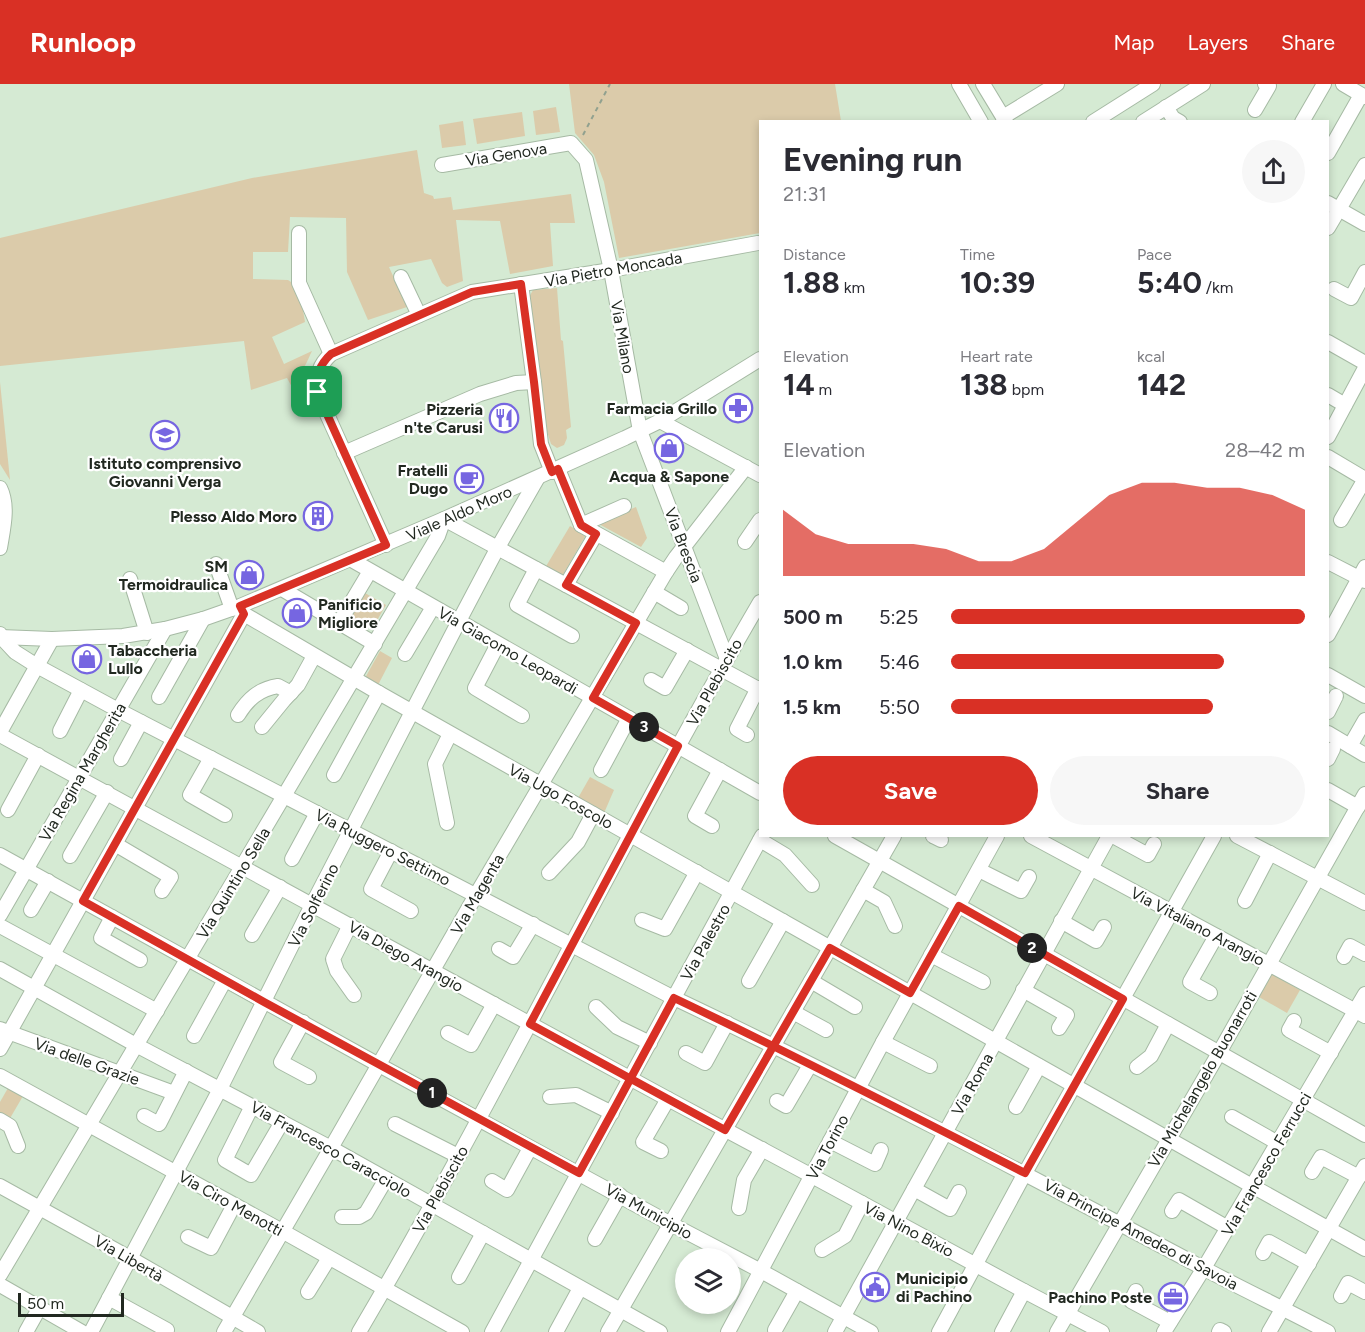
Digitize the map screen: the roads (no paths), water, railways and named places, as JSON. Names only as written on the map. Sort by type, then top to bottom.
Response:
[{"type":"street","points":[[959,84],[980,120]]},
{"type":"street","points":[[983,84],[1005,119],[1057,84]]},
{"type":"street","points":[[1096,120],[1153,84]]},
{"type":"street","points":[[1155,120],[1172,117],[1203,84]]},
{"type":"street","points":[[1255,110],[1269,86],[1265,84]]},
{"type":"street","points":[[1303,120],[1324,84]]},
{"type":"street","points":[[1329,151],[1363,96],[1342,84]]},
{"type":"street","name":"Via Genova","points":[[442,165],[571,143]]},
{"type":"street","name":"Via Milano","points":[[571,143],[586,160],[611,270],[640,431]]},
{"type":"street","points":[[1329,224],[1333,206],[1365,165]]},
{"type":"street","points":[[1333,206],[1365,224]]},
{"type":"street","points":[[299,233],[299,283],[331,354],[318,370],[317,392],[386,545]]},
{"type":"street","name":"Via Pietro Moncada","points":[[331,354],[472,292],[758,243]]},
{"type":"street","points":[[1334,289],[1351,298],[1365,272]]},
{"type":"street","points":[[401,277],[419,315]]},
{"type":"street","points":[[521,284],[541,444],[581,525],[666,572]]},
{"type":"street","points":[[1329,343],[1365,363]]},
{"type":"street","name":"Viale Aldo Moro","points":[[1,636],[52,639],[123,636],[165,629],[239,610],[282,589],[555,471],[640,431],[757,365]]},
{"type":"street","points":[[1329,434],[1365,368]]},
{"type":"street","points":[[344,453],[480,394],[516,383],[534,382]]},
{"type":"street","points":[[1329,396],[1345,405]]},
{"type":"street","points":[[660,421],[759,474]]},
{"type":"street","name":"Via Brescia","points":[[640,431],[684,547],[724,664]]},
{"type":"street","points":[[1329,458],[1365,479],[1341,520]]},
{"type":"street","name":"Via Magenta","points":[[224,1332],[432,970],[666,572],[746,467]]},
{"type":"street","name":"Via Solferino","points":[[91,1332],[220,1089],[459,621],[537,479]]},
{"type":"street","points":[[0,488],[5,508],[0,548]]},
{"type":"street","points":[[581,525],[624,506]]},
{"type":"street","points":[[444,519],[687,650],[724,664],[759,689],[737,729],[747,735]]},
{"type":"street","name":"Via Quintino Sella","points":[[0,1275],[375,644],[438,536],[444,519]]},
{"type":"street","points":[[745,542],[759,521]]},
{"type":"street","points":[[566,585],[596,534]]},
{"type":"street","name":"Via Giacomo Leopardi","points":[[350,560],[759,792]]},
{"type":"street","points":[[1329,562],[1363,575],[1329,633]]},
{"type":"street","points":[[0,1049],[5,1031],[34,988],[174,739],[239,610],[216,564]]},
{"type":"street","points":[[536,569],[517,605],[572,636]]},
{"type":"street","points":[[339,623],[370,571]]},
{"type":"street","points":[[130,579],[147,633]]},
{"type":"street","points":[[282,589],[375,644]]},
{"type":"street","points":[[654,592],[681,608]]},
{"type":"street","name":"Via Plebiscito","points":[[359,1332],[479,1118],[678,746],[759,604]]},
{"type":"street","points":[[405,654],[433,607]]},
{"type":"street","name":"Via Ugo Foscolo","points":[[239,610],[450,734],[1365,1249]]},
{"type":"street","points":[[159,697],[202,619]]},
{"type":"street","name":"Via Regina Margherita","points":[[0,915],[165,629]]},
{"type":"street","name":"Via Ruggero Settimo","points":[[1,636],[15,652],[118,710],[674,998],[858,1089]]},
{"type":"street","points":[[0,733],[52,639]]},
{"type":"street","points":[[498,644],[475,688],[522,716]]},
{"type":"street","points":[[651,680],[665,688],[687,650]]},
{"type":"street","points":[[262,727],[298,685],[314,656]]},
{"type":"street","points":[[1329,676],[1365,696]]},
{"type":"street","points":[[238,715],[253,695],[260,691],[278,686],[291,693]]},
{"type":"street","points":[[60,732],[81,690]]},
{"type":"street","points":[[334,774],[379,693]]},
{"type":"street","points":[[1329,710],[1336,696]]},
{"type":"street","points":[[601,770],[629,718]]},
{"type":"street","points":[[1350,746],[1365,720]]},
{"type":"street","points":[[121,759],[141,722]]},
{"type":"street","name":"Via Diego Arangio","points":[[0,733],[630,1079],[812,1176]]},
{"type":"street","points":[[447,823],[435,764],[450,734]]},
{"type":"street","points":[[1329,734],[1365,755]]},
{"type":"street","points":[[8,810],[38,755]]},
{"type":"street","points":[[211,758],[190,795],[225,815]]},
{"type":"street","points":[[712,826],[695,816],[720,770]]},
{"type":"street","points":[[1329,790],[1361,800]]},
{"type":"street","points":[[70,856],[106,792]]},
{"type":"street","name":"Via Michelangelo Buonarroti","points":[[1057,1332],[1219,1053],[1317,877],[1332,839],[1361,800]]},
{"type":"street","points":[[292,859],[317,813]]},
{"type":"street","points":[[549,873],[578,842],[593,814]]},
{"type":"street","points":[[837,837],[1365,1135]]},
{"type":"street","points":[[608,1332],[893,837]]},
{"type":"street","name":"Via Torino","points":[[728,1332],[883,1042],[996,837]]},
{"type":"street","name":"Via Vitaliano Arangio","points":[[1032,837],[1360,1013]]},
{"type":"street","name":"Via Roma","points":[[835,1332],[1061,921],[1110,837]]},
{"type":"street","points":[[1113,837],[1148,855],[1155,844]]},
{"type":"street","points":[[939,1332],[1025,1173],[1213,837]]},
{"type":"street","points":[[1239,837],[1317,877],[1363,897]]},
{"type":"street","points":[[761,838],[785,855],[812,885]]},
{"type":"street","name":"Via Palestro","points":[[492,1332],[761,838]]},
{"type":"street","points":[[115,844],[171,877],[162,891]]},
{"type":"street","points":[[391,851],[371,889],[411,911]]},
{"type":"street","points":[[1245,902],[1270,853]]},
{"type":"street","name":"Via Municipio","points":[[0,855],[530,1148],[620,1195],[671,1224],[707,1248]]},
{"type":"street","points":[[978,870],[1021,891],[1029,877]]},
{"type":"street","points":[[642,920],[664,929],[697,873]]},
{"type":"street","points":[[31,910],[48,881]]},
{"type":"street","points":[[252,935],[280,887]]},
{"type":"street","points":[[863,890],[884,902],[895,926]]},
{"type":"street","points":[[112,917],[101,938],[140,960]]},
{"type":"street","points":[[749,981],[783,921]]},
{"type":"street","points":[[1061,921],[1096,941],[1104,927]]},
{"type":"street","points":[[499,949],[513,957],[532,924]]},
{"type":"street","points":[[350,925],[333,959],[337,971],[354,994]]},
{"type":"street","points":[[0,926],[157,1011]]},
{"type":"street","points":[[1210,993],[1190,982],[1216,936]]},
{"type":"street","points":[[1344,957],[1350,946],[1365,954]]},
{"type":"street","points":[[931,955],[983,982]]},
{"type":"street","name":"Via Francesco Caracciolo","points":[[0,969],[136,1046],[331,1148],[658,1331]]},
{"type":"street","points":[[194,1036],[225,980]]},
{"type":"street","points":[[811,981],[855,1007]]},
{"type":"street","points":[[1023,990],[1067,1015],[1059,1028]]},
{"type":"street","name":"Via Francesco Ferrucci","points":[[1167,1327],[1228,1228],[1330,1053],[1360,1013],[1365,994]]},
{"type":"street","points":[[448,1033],[471,1046],[494,1004]]},
{"type":"street","points":[[596,1007],[617,1027],[650,1043]]},
{"type":"street","points":[[793,1012],[826,1030]]},
{"type":"street","points":[[1294,1021],[1289,1030],[1330,1053]]},
{"type":"street","points":[[303,1022],[281,1062],[309,1077]]},
{"type":"street","points":[[686,1053],[705,1063],[727,1023]]},
{"type":"street","points":[[1137,1067],[1151,1056],[1168,1024]]},
{"type":"street","name":"Via delle Grazie","points":[[5,1031],[174,1093]]},
{"type":"street","points":[[883,1042],[930,1066]]},
{"type":"street","points":[[777,1101],[786,1106],[810,1065]]},
{"type":"street","points":[[1016,1107],[1039,1066]]},
{"type":"street","points":[[144,1116],[159,1124],[186,1071]]},
{"type":"street","name":"Via Ciro Menotti","points":[[0,1076],[462,1332]]},
{"type":"street","name":"Via Principe Amedeo di Savoia","points":[[858,1089],[1025,1173],[1328,1332]]},
{"type":"street","points":[[550,1097],[576,1095],[612,1113]]},
{"type":"street","points":[[661,1151],[643,1142],[668,1099]]},
{"type":"street","points":[[252,1106],[225,1160],[251,1175],[282,1122]]},
{"type":"street","points":[[1232,1117],[1278,1143]]},
{"type":"street","points":[[0,1120],[10,1126],[18,1146]]},
{"type":"street","points":[[395,1124],[458,1156]]},
{"type":"street","points":[[830,1141],[875,1164],[882,1150]]},
{"type":"street","points":[[492,1181],[507,1190],[530,1148]]},
{"type":"street","points":[[739,1208],[744,1180],[762,1149]]},
{"type":"street","points":[[1269,1332],[1362,1172],[1321,1157],[1312,1172]]},
{"type":"street","name":"Via Nino Bixio","points":[[812,1176],[1102,1332]]},
{"type":"street","points":[[342,1217],[359,1217],[366,1213],[386,1179]]},
{"type":"street","name":"Via Libertà","points":[[0,1186],[258,1332]]},
{"type":"street","points":[[914,1189],[950,1209],[959,1192]]},
{"type":"street","points":[[595,1239],[620,1195]]},
{"type":"street","points":[[1172,1211],[1179,1200],[1228,1228]]},
{"type":"street","points":[[822,1250],[845,1236],[862,1203]]},
{"type":"street","points":[[188,1237],[211,1248],[234,1205]]},
{"type":"street","points":[[459,1277],[483,1233]]},
{"type":"street","points":[[1263,1253],[1269,1242],[1309,1264]]},
{"type":"street","points":[[308,1292],[329,1258]]},
{"type":"street","name":"Via Municipio","points":[[741,1263],[761,1271],[871,1332]]},
{"type":"street","points":[[1341,1296],[1348,1283],[1365,1292]]},
{"type":"street","points":[[0,1285],[82,1332]]},
{"type":"street","points":[[556,1332],[580,1288]]},
{"type":"street","points":[[1136,1290],[1131,1301],[1167,1327]]},
{"type":"street","points":[[775,1330],[797,1291]]},
{"type":"street","points":[[1002,1332],[1024,1292]]},
{"type":"street","points":[[109,1298],[167,1330]]},
{"type":"street","points":[[26,1332],[40,1308]]},
{"type":"street","points":[[1219,1332],[1220,1330],[1224,1332]]},
{"type":"place","name":"Farmacia Grillo","points":[[738,408]]},
{"type":"place","name":"Pizzeria n'te Carusi","points":[[504,418]]},
{"type":"place","name":"Istituto comprensivo Giovanni Verga","points":[[165,435]]},
{"type":"place","name":"Acqua & Sapone","points":[[669,448]]},
{"type":"place","name":"Fratelli Dugo","points":[[469,479]]},
{"type":"place","name":"Plesso Aldo Moro","points":[[318,516]]},
{"type":"place","name":"SM Termoidraulica","points":[[249,575]]},
{"type":"place","name":"Panificio Migliore","points":[[297,613]]},
{"type":"place","name":"Tabaccheria Lullo","points":[[87,659]]},
{"type":"place","name":"Municipio di Pachino","points":[[875,1287]]},
{"type":"place","name":"Pachino Poste","points":[[1173,1297]]}]
